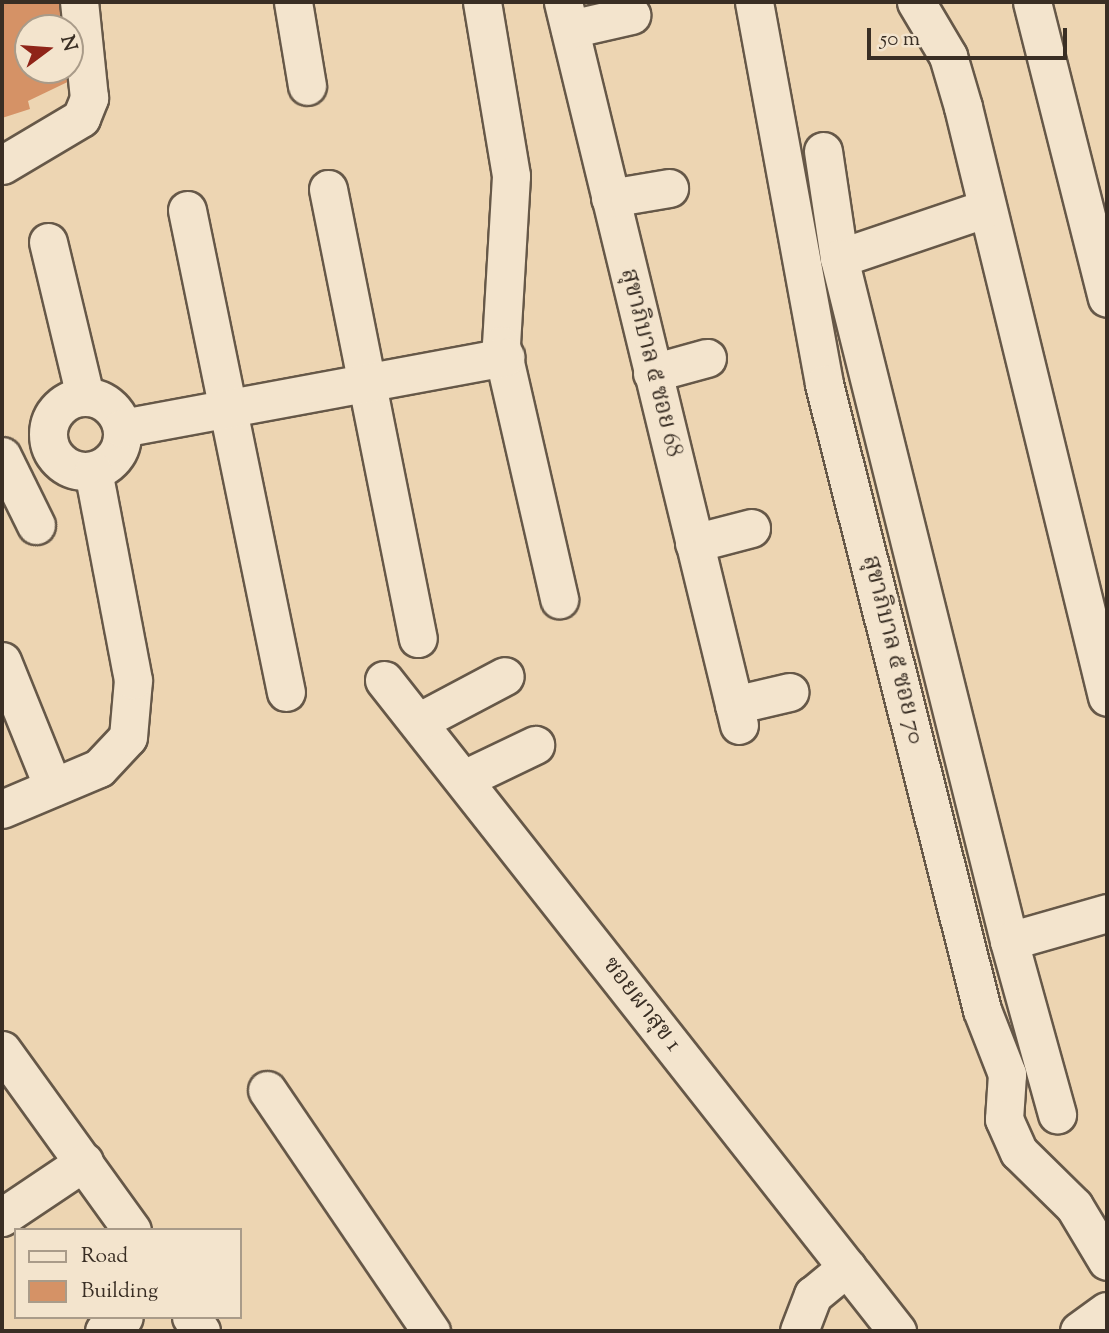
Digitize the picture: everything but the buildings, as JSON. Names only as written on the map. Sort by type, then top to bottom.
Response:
[{"type":"street","points":[[2,166],[81,118],[89,98],[79,2]]},
{"type":"street","points":[[293,2],[307,86]]},
{"type":"street","points":[[482,2],[511,176],[501,298],[505,357],[559,599]]},
{"type":"street","name":"สุขาภิบาล ๕ ซอย 70","points":[[754,2],[824,384],[982,1010],[1007,1073],[1004,1119],[1019,1152],[1074,1206],[1107,1261]]},
{"type":"street","points":[[916,2],[948,56],[1107,697]]},
{"type":"street","points":[[1031,2],[1107,298]]},
{"type":"street","points":[[567,15],[631,15]]},
{"type":"street","name":"สุขาภิบาล ๕ ซอย 68","points":[[567,15],[737,715],[789,692]]},
{"type":"street","points":[[823,151],[839,258],[1009,941],[1056,1114]]},
{"type":"street","points":[[610,198],[669,188]]},
{"type":"street","points":[[328,189],[418,638]]},
{"type":"street","points":[[839,258],[987,208]]},
{"type":"street","points":[[187,209],[230,408],[286,692]]},
{"type":"street","points":[[48,242],[85,396]]},
{"type":"street","points":[[122,428],[505,357]]},
{"type":"street","points":[[652,373],[707,358]]},
{"type":"street","points":[[85,396],[112,409],[122,428],[118,453],[93,471],[63,465],[47,438],[57,409],[85,396]]},
{"type":"street","points":[[2,456],[36,525]]},
{"type":"street","points":[[2,809],[53,787],[117,754],[133,715],[133,680],[93,471]]},
{"type":"street","points":[[694,543],[751,528]]},
{"type":"street","points":[[2,661],[53,787]]},
{"type":"street","points":[[418,722],[505,676]]},
{"type":"street","name":"ซอยผาสุข 1","points":[[384,680],[897,1331]]},
{"type":"street","points":[[464,779],[535,745]]},
{"type":"street","points":[[1009,941],[1107,913]]},
{"type":"street","points":[[2,1050],[131,1228]]},
{"type":"street","points":[[267,1090],[431,1331]]},
{"type":"street","points":[[2,1217],[84,1162]]},
{"type":"street","points":[[799,1331],[813,1296],[847,1267]]},
{"type":"street","points":[[1079,1331],[1107,1311]]},
{"type":"street","points":[[104,1331],[121,1319]]}]
